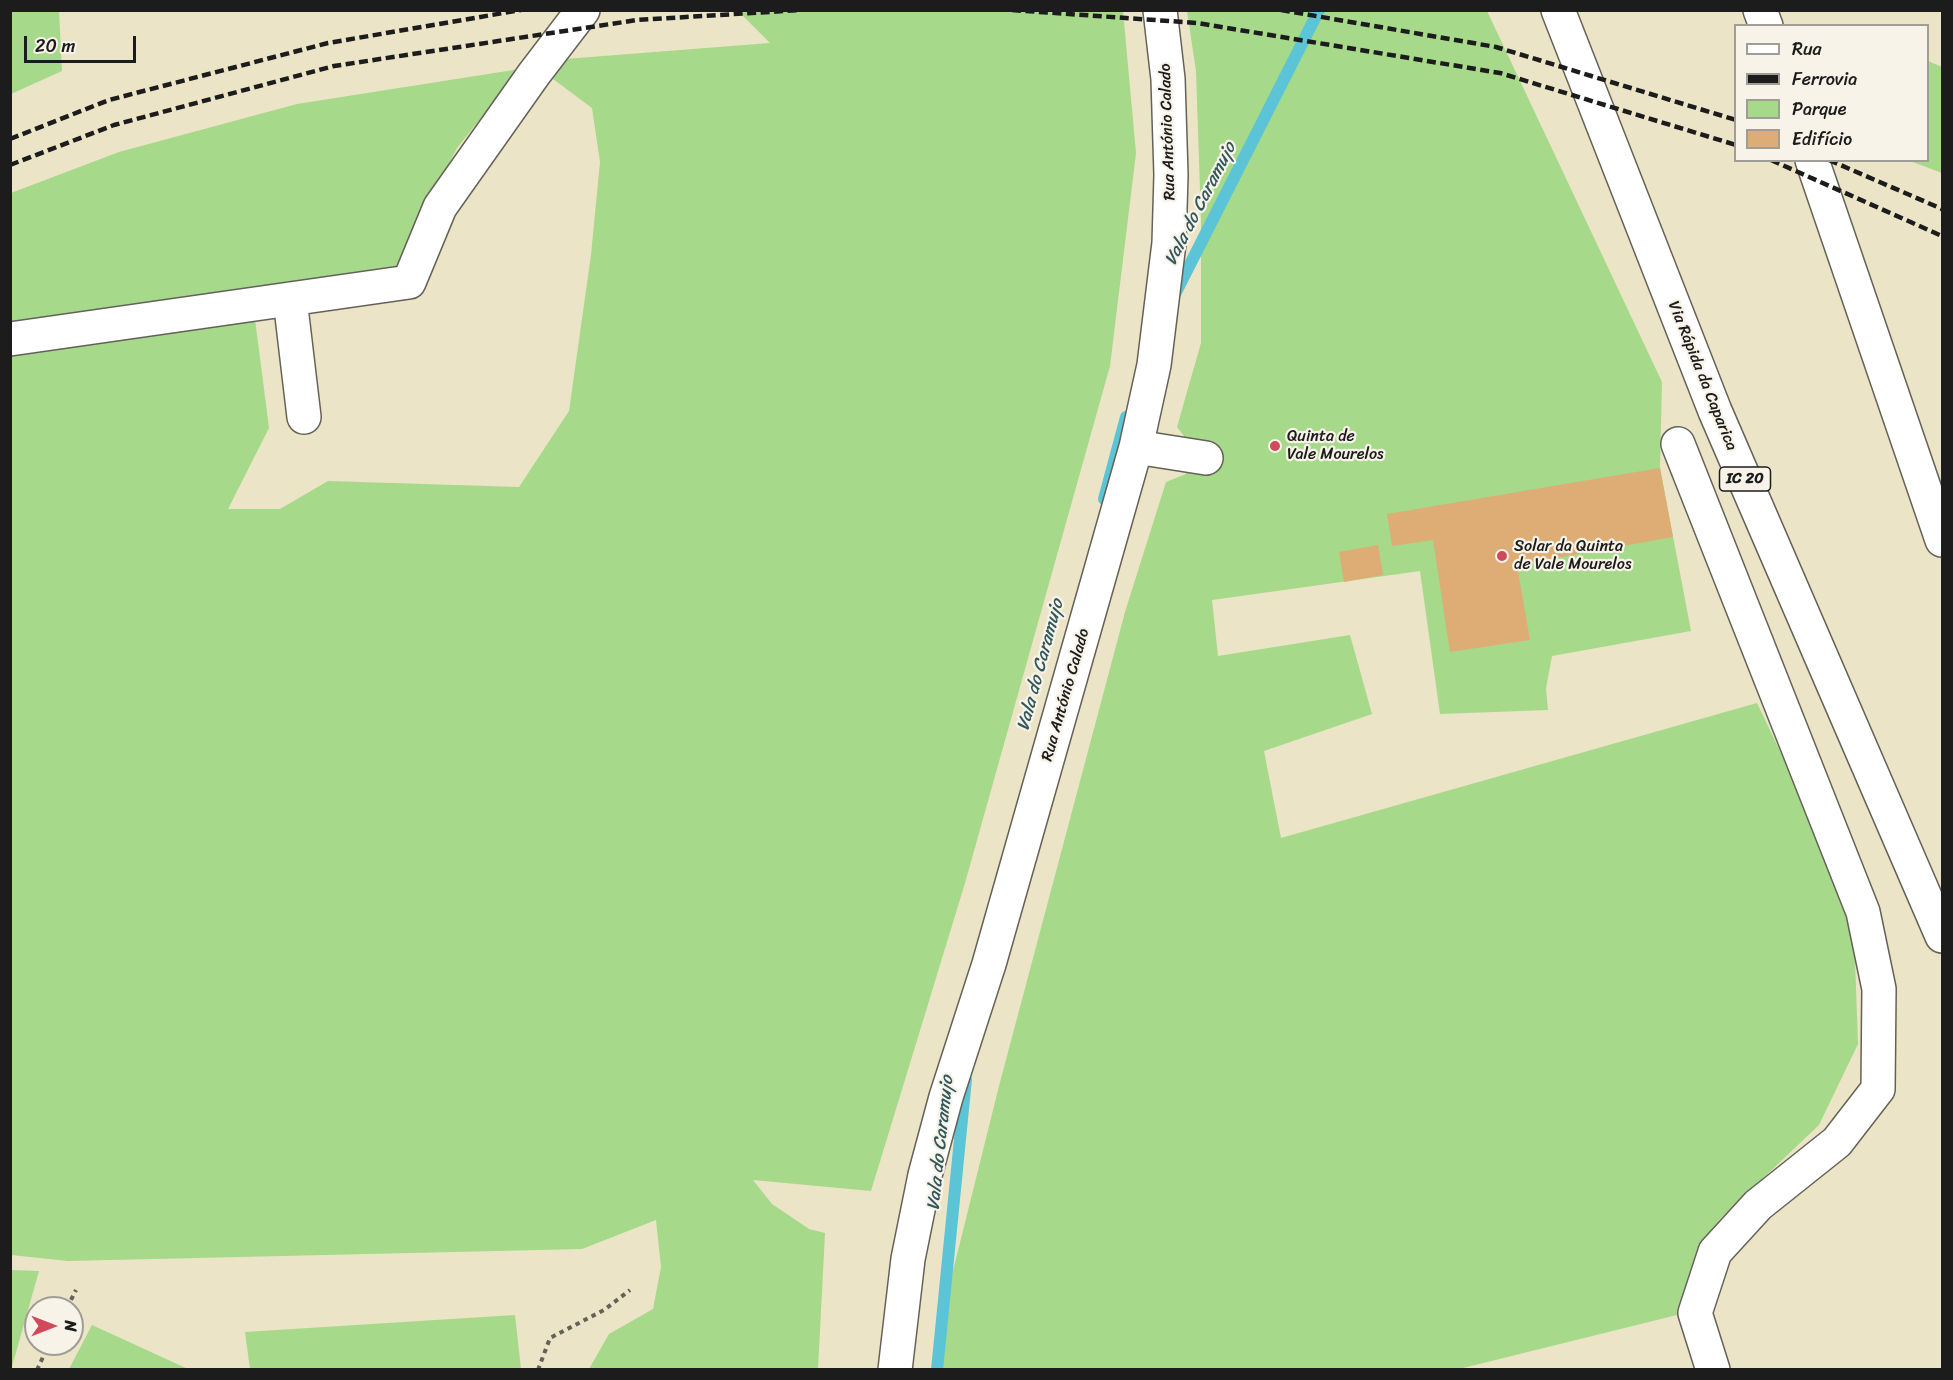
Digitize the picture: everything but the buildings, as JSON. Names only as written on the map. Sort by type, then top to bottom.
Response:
[{"type":"main road","points":[[10,339],[409,282],[440,207],[534,74],[583,10]]},
{"type":"main road","name":"Rua António Calado","points":[[895,1370],[908,1259],[925,1176],[946,1097],[989,964],[1136,447],[1154,365],[1169,243],[1171,127],[1160,10]]},
{"type":"main road","name":"Via Rápida da Caparica","points":[[1558,10],[1715,411],[1942,936]]},
{"type":"main road","points":[[1813,162],[1942,540]]},
{"type":"main road","points":[[290,299],[304,417]]},
{"type":"main road","points":[[1678,444],[1863,912],[1879,989],[1878,1089],[1837,1142],[1758,1205],[1715,1252],[1695,1313],[1713,1370]]},
{"type":"main road","points":[[1136,447],[1206,458]]},
{"type":"path","points":[[73,1296],[76,1290]]},
{"type":"path","points":[[538,1370],[550,1338],[604,1310],[630,1290]]},
{"type":"path","points":[[37,1370],[43,1356]]},
{"type":"green space","points":[[10,11],[59,11],[62,71],[11,94]]},
{"type":"green space","points":[[738,11],[1123,11],[1136,153],[1110,366],[965,883],[871,1191],[753,1180],[772,1204],[809,1229],[825,1233],[818,1369],[589,1369],[609,1334],[653,1309],[661,1267],[656,1220],[582,1249],[68,1261],[11,1255],[11,355],[255,319],[269,428],[228,509],[280,509],[328,481],[519,487],[569,411],[591,255],[600,162],[592,108],[553,79],[565,59],[770,43]]},
{"type":"green space","points":[[1187,11],[1487,11],[1662,382],[1660,468],[1691,631],[1552,656],[1546,688],[1548,710],[1440,714],[1420,571],[1212,600],[1218,656],[1350,635],[1372,714],[1264,751],[1281,838],[1757,703],[1853,904],[1858,1044],[1819,1125],[1719,1220],[1693,1270],[1685,1313],[1459,1369],[934,1370],[934,1347],[999,1086],[1125,612],[1166,482],[1186,474],[1190,444],[1177,427],[1201,343],[1201,219],[1196,71]]},
{"type":"green space","points":[[1929,61],[1942,67],[1942,173],[1913,162],[1929,162]]},
{"type":"green space","points":[[520,69],[457,148],[396,266],[11,325],[11,193],[119,152],[297,104]]},
{"type":"green space","points":[[10,1270],[39,1271],[32,1296],[24,1296],[24,1324],[10,1369]]},
{"type":"green space","points":[[515,1315],[521,1369],[250,1369],[245,1332]]},
{"type":"green space","points":[[92,1325],[188,1369],[69,1369],[76,1356],[84,1356],[84,1340]]},
{"type":"waterway","name":"Vala do Caramujo","points":[[1174,296],[1319,10]]},
{"type":"waterway","name":"Vala do Caramujo","points":[[1104,499],[1126,417]]},
{"type":"waterway","name":"Vala do Caramujo","points":[[937,1370],[966,1079]]},
{"type":"railway","points":[[10,139],[109,100],[328,43],[521,10]]},
{"type":"railway","points":[[10,165],[114,125],[334,66],[637,20],[801,10]]},
{"type":"railway","points":[[1012,10],[1197,23],[1500,73],[1734,144]]},
{"type":"railway","points":[[1281,10],[1496,47],[1734,119]]},
{"type":"railway","points":[[1776,162],[1942,236]]},
{"type":"railway","points":[[1834,162],[1942,209]]},
{"type":"place","name":"Quinta de Vale Mourelos","points":[[1275,446]]},
{"type":"place","name":"Solar da Quinta de Vale Mourelos","points":[[1502,556]]}]
